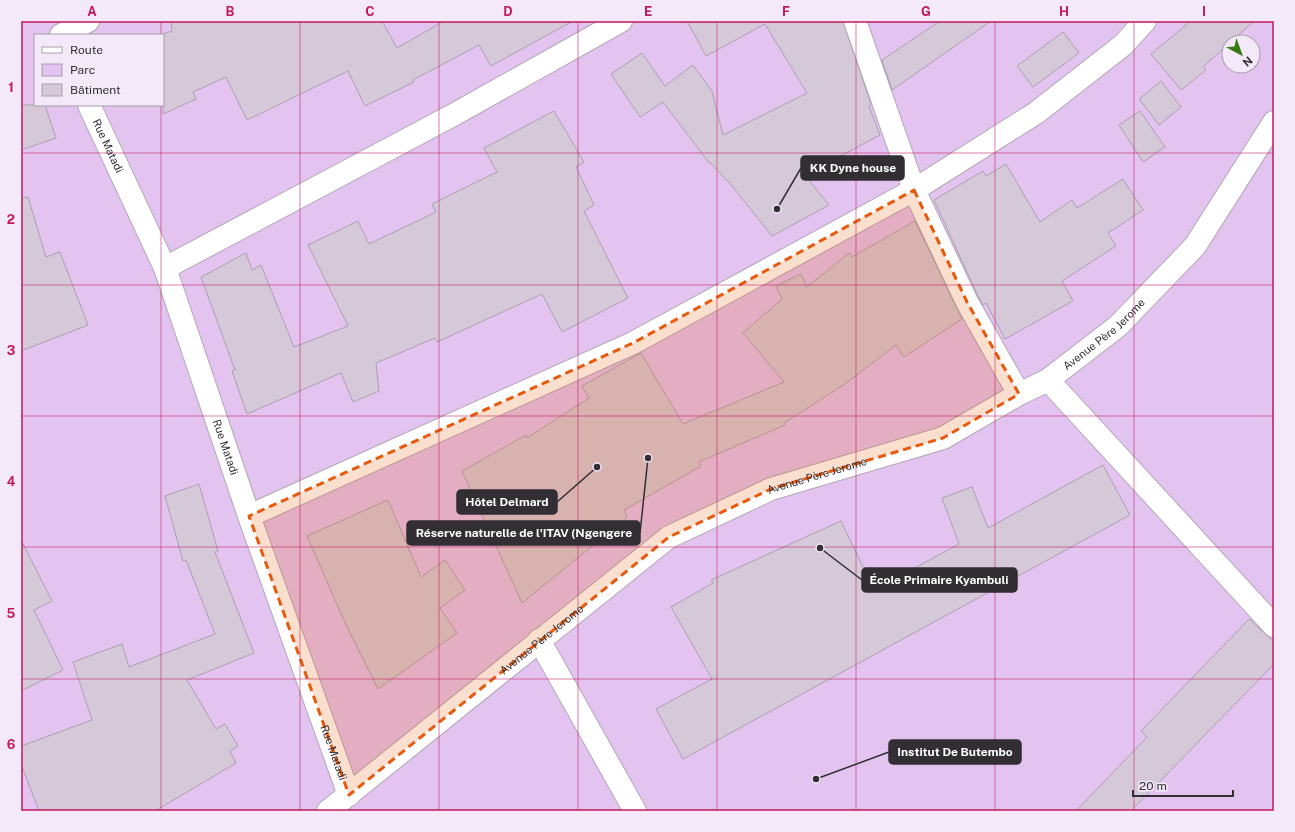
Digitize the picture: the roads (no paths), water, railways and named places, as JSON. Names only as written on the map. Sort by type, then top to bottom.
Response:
[{"type":"street","points":[[49,21],[56,34]]},
{"type":"street","points":[[63,34],[88,21]]},
{"type":"street","points":[[165,268],[455,114],[621,21]]},
{"type":"street","points":[[854,21],[914,190],[967,302],[1019,394]]},
{"type":"street","points":[[249,516],[633,343],[914,190],[1036,113],[1123,45],[1145,21]]},
{"type":"street","name":"Rue Matadi","points":[[89,106],[165,268],[249,516],[349,795]]},
{"type":"street","name":"Avenue Père Jerome","points":[[328,811],[539,640],[669,538],[771,489],[943,438],[1019,394],[1048,380],[1118,326],[1195,246],[1274,122]]},
{"type":"street","points":[[1048,380],[1274,626]]},
{"type":"street","points":[[539,640],[634,811]]},
{"type":"place","name":"KK Dyne house","points":[[777,209]]},
{"type":"place","name":"Réserve naturelle de l'ITAV (Ngengere","points":[[648,458]]},
{"type":"place","name":"Hôtel Delmard","points":[[597,467]]},
{"type":"place","name":"École Primaire Kyambuli","points":[[820,548]]},
{"type":"place","name":"Institut De Butembo","points":[[816,779]]}]
